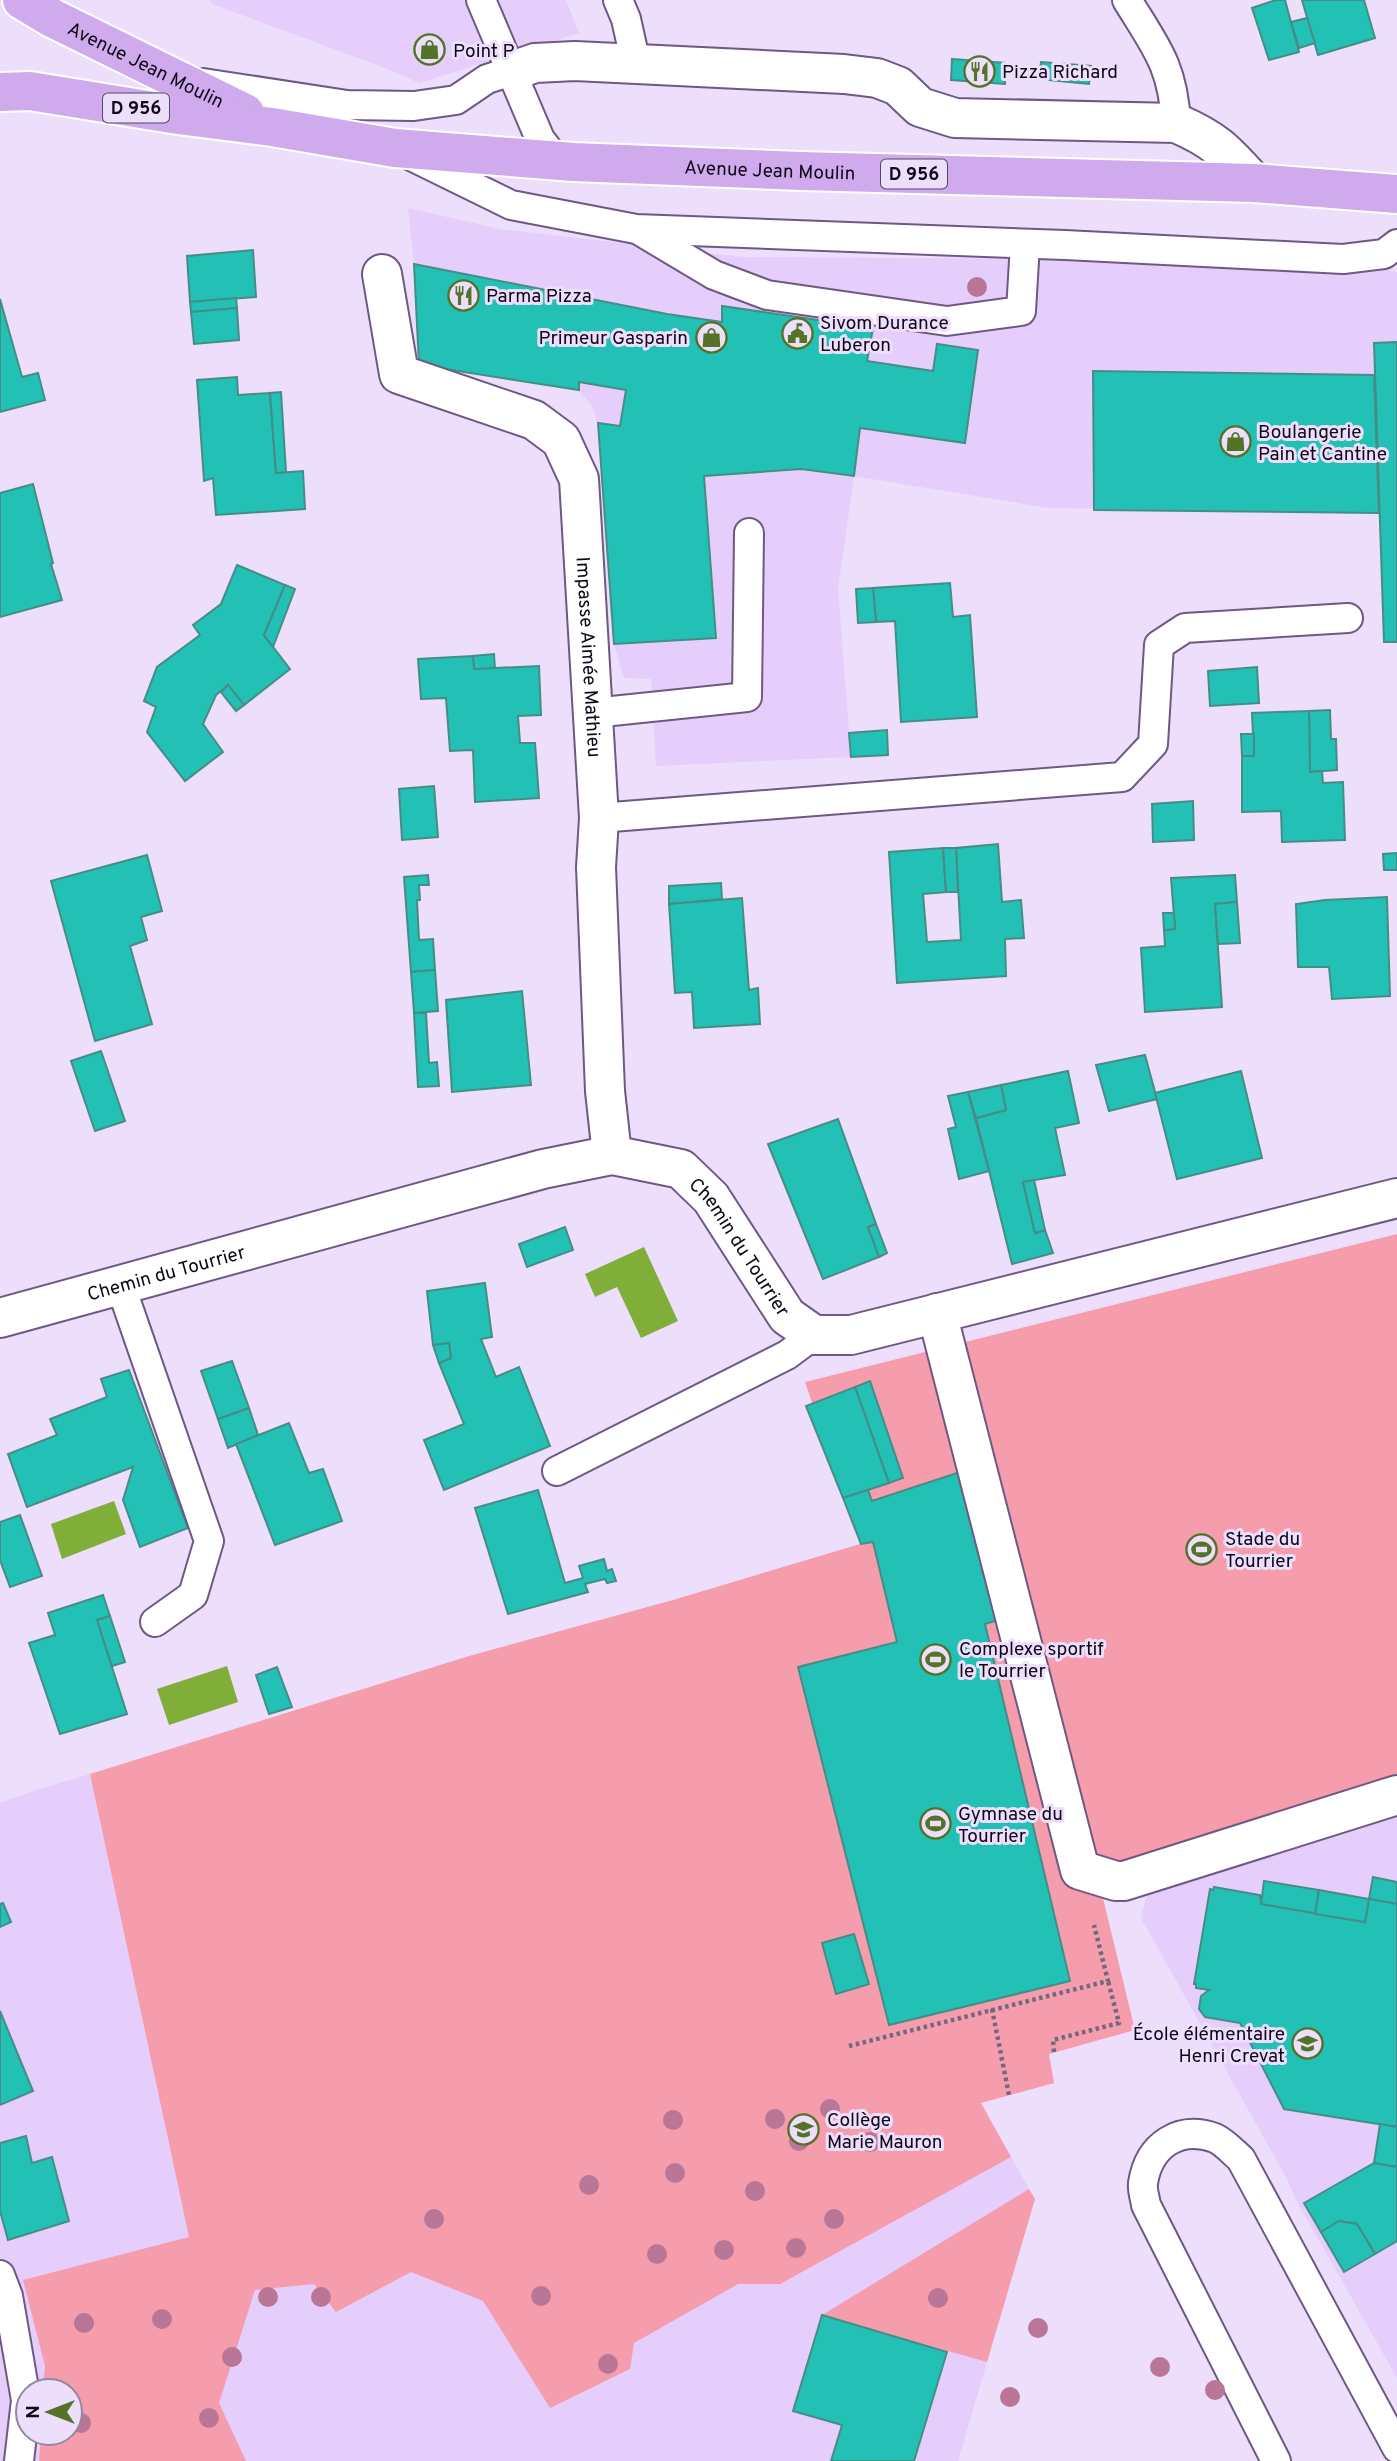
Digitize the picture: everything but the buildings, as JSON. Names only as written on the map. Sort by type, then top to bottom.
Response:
[{"type":"main road","name":"Avenue Jean Moulin","points":[[22,0],[272,127]]},
{"type":"main road","name":"Avenue Jean Moulin","points":[[0,92],[30,91],[395,148],[556,160],[774,170],[1254,183],[1397,194]]},
{"type":"street","points":[[512,71],[535,63],[575,61],[845,74],[877,78],[898,86],[920,107],[955,118],[1177,123],[1205,136],[1224,150],[1254,183]]},
{"type":"street","name":"Impasse Aimée Mathieu","points":[[382,274],[398,374],[534,420],[561,440],[579,479],[599,818],[596,867],[605,1091],[612,1155]]},
{"type":"street","name":"Chemin du Tourrier","points":[[0,1318],[543,1169],[612,1155],[681,1169],[710,1198],[787,1316],[814,1335]]},
{"type":"street","points":[[814,1335],[851,1335],[1397,1198]]},
{"type":"street","points":[[937,1313],[1080,1870],[1124,1881],[1397,1795]]},
{"type":"lane","points":[[481,0],[540,139],[556,160]]},
{"type":"lane","points":[[618,0],[626,19],[636,64]]},
{"type":"lane","points":[[1127,0],[1165,60],[1175,93],[1177,123]]},
{"type":"lane","points":[[175,79],[347,105],[414,106],[456,100],[487,79],[512,71]]},
{"type":"lane","points":[[395,148],[511,205],[636,229],[1343,259],[1384,254],[1397,244]]},
{"type":"lane","points":[[636,229],[714,275],[767,295],[947,321],[1021,311],[1025,244]]},
{"type":"lane","points":[[593,713],[747,697],[750,533]]},
{"type":"lane","points":[[599,818],[1122,777],[1153,744],[1159,645],[1185,628],[1348,618]]},
{"type":"lane","points":[[120,1284],[209,1541],[193,1595],[155,1622]]},
{"type":"lane","points":[[557,1471],[787,1355],[814,1335]]},
{"type":"lane","points":[[1276,2461],[1146,2205],[1143,2184],[1151,2162],[1163,2143],[1177,2136],[1196,2133],[1218,2139],[1241,2159],[1397,2448]]},
{"type":"lane","points":[[0,2275],[8,2296],[26,2400],[19,2461]]},
{"type":"path","points":[[1054,2052],[1054,2040],[1119,2022],[1080,1870]]},
{"type":"path","points":[[849,2046],[1108,1980]]},
{"type":"path","points":[[992,2009],[1009,2095]]},
{"type":"shaded area","name":"Point P","points":[[210,0],[566,0],[579,33],[419,83],[212,4]]},
{"type":"shaded area","points":[[408,208],[500,229],[744,257],[1341,261],[1397,272],[1397,642],[1384,642],[1379,513],[1048,508],[854,476],[838,589],[851,757],[656,766],[651,679],[624,678],[614,644],[598,423],[591,404],[578,390],[419,365]]},
{"type":"shaded area","name":"Complexe sportif le Tourrier","points":[[1397,1234],[1397,1781],[1099,1882],[1135,2030],[1049,2054],[1054,2083],[981,2103],[1011,2157],[780,2284],[738,2284],[634,2343],[630,2369],[550,2408],[483,2301],[411,2272],[336,2312],[314,2284],[255,2290],[219,2403],[246,2461],[39,2461],[40,2447],[84,2447],[84,2377],[44,2377],[45,2366],[23,2280],[189,2237],[90,1774],[469,1656],[673,1600],[860,1544],[805,1382]]},
{"type":"shaded area","points":[[644,1247],[678,1321],[641,1338],[617,1287],[595,1297],[585,1274]]},
{"type":"shaded area","points":[[114,1501],[126,1534],[62,1559],[51,1524]]},
{"type":"shaded area","points":[[227,1666],[238,1702],[169,1725],[157,1689]]},
{"type":"shaded area","name":"Collège Marie Mauron","points":[[90,1774],[189,2237],[980,2103],[1035,2199],[958,2461],[0,2461],[0,1803]]},
{"type":"shaded area","name":"École élémentaire Henri Crevat","points":[[1397,1806],[1397,2378],[1141,1918],[1149,1887]]},
{"type":"shaded area","points":[[1029,2189],[1035,2199],[987,2362],[822,2315]]},
{"type":"place","name":"Point P","points":[[430,50]]},
{"type":"place","name":"Pizza Richard","points":[[979,71]]},
{"type":"place","name":"Parma Pizza","points":[[463,295]]},
{"type":"place","name":"Sivom Durance Luberon","points":[[797,333]]},
{"type":"place","name":"Primeur Gasparin","points":[[711,337]]},
{"type":"place","name":"Boulangerie Pain et Cantine","points":[[1235,442]]},
{"type":"place","name":"Stade du Tourrier","points":[[1202,1549]]},
{"type":"place","name":"Complexe sportif le Tourrier","points":[[936,1659]]},
{"type":"place","name":"Gymnase du Tourrier","points":[[935,1824]]},
{"type":"place","name":"École élémentaire Henri Crevat","points":[[1308,2044]]},
{"type":"place","name":"Collège Marie Mauron","points":[[804,2130]]}]
